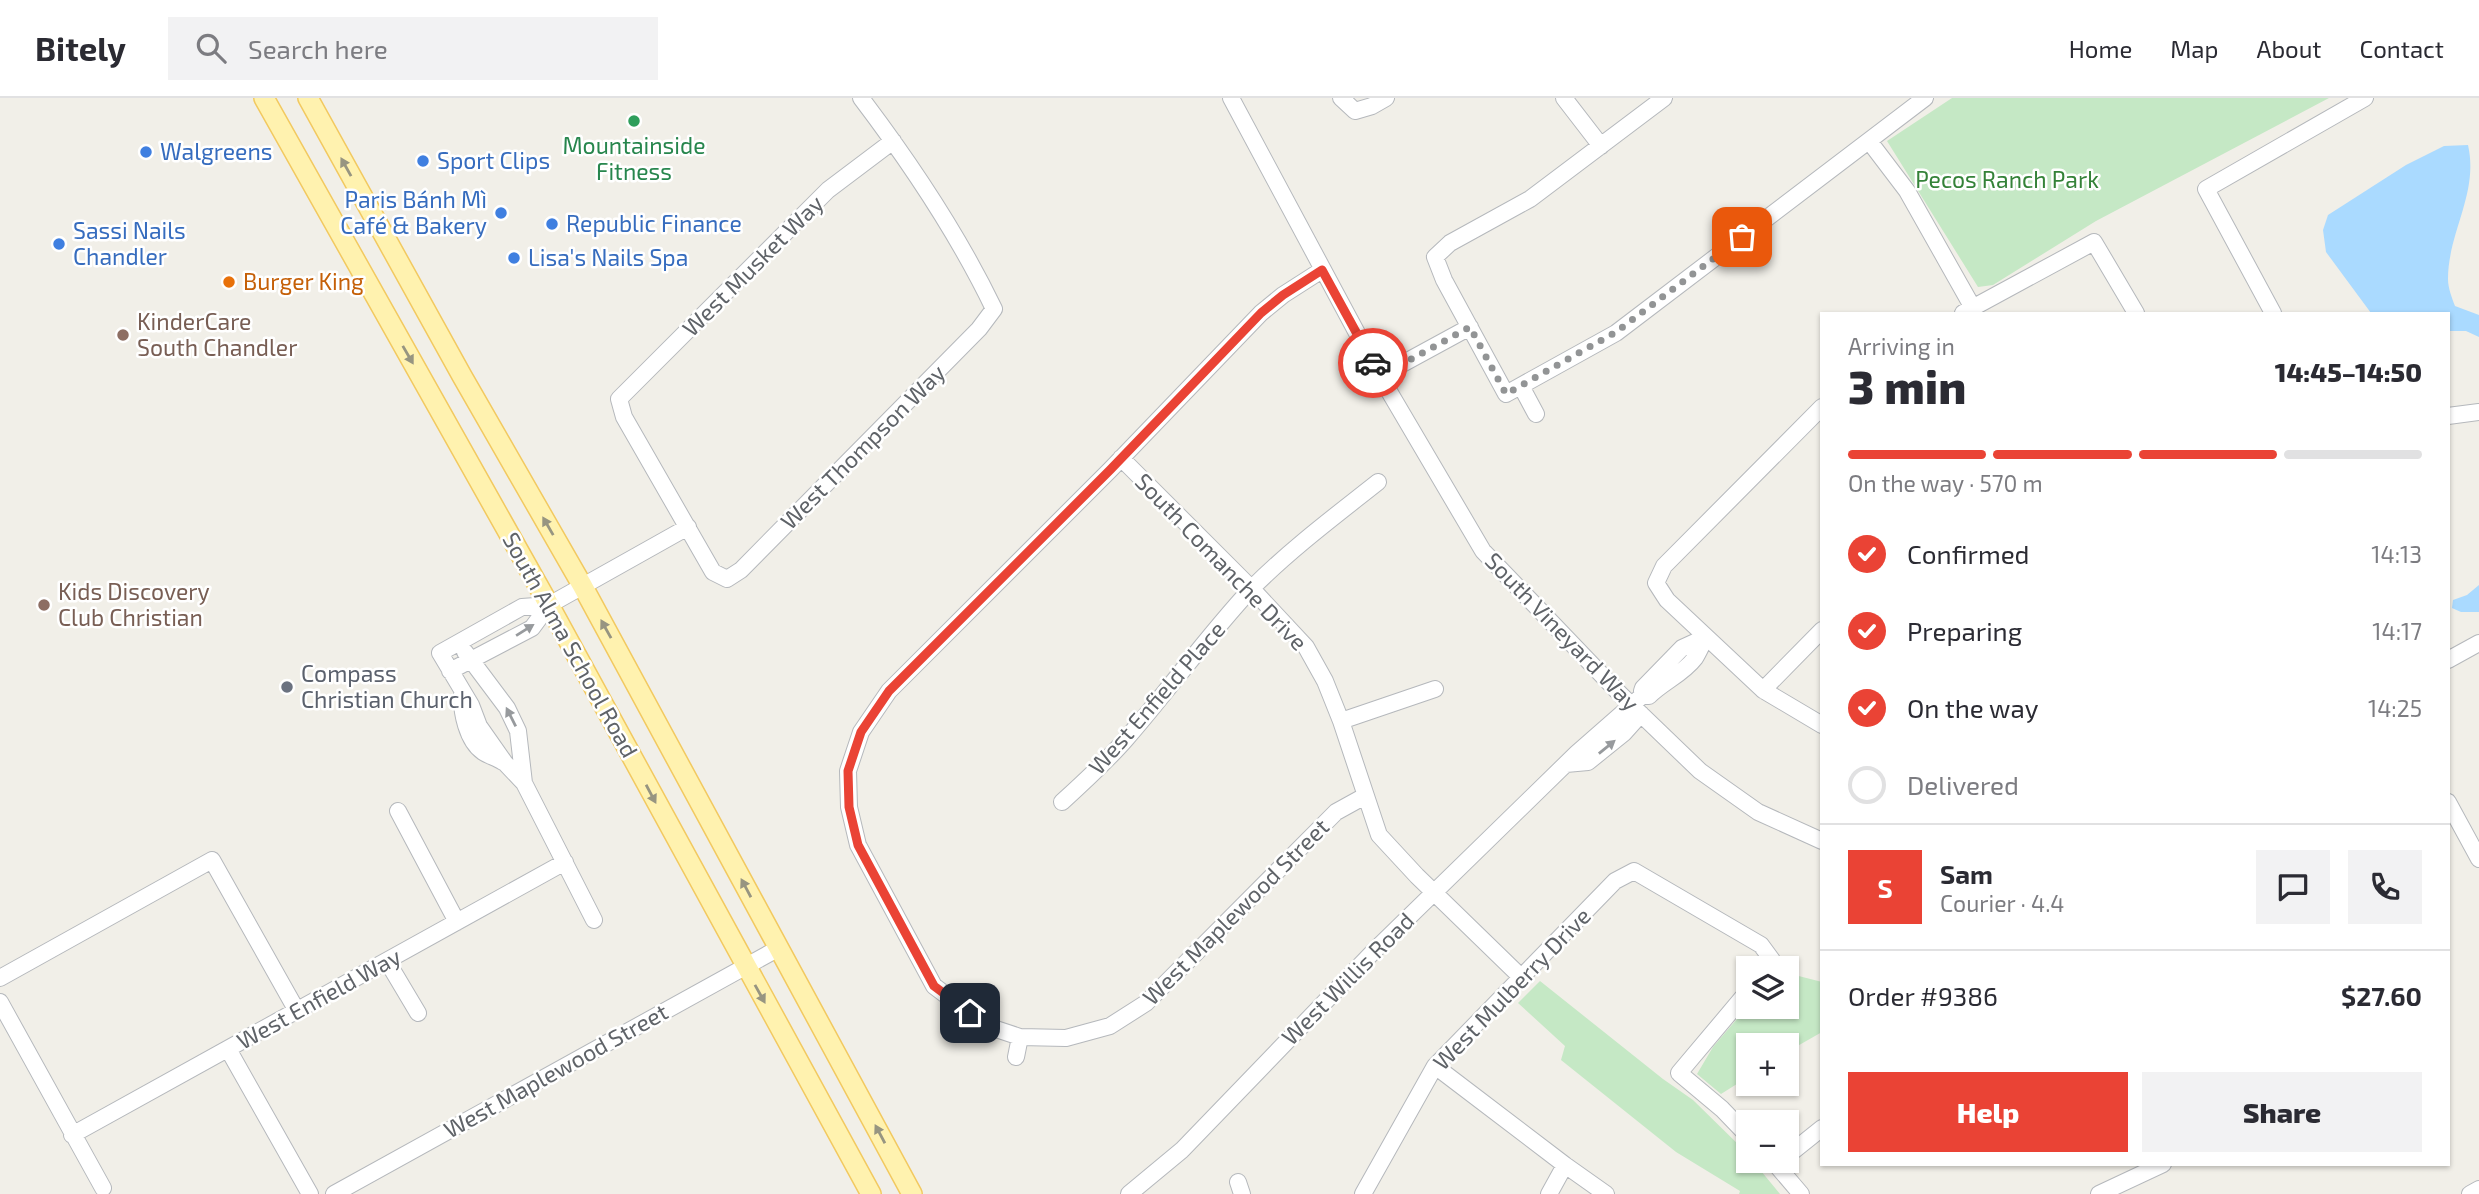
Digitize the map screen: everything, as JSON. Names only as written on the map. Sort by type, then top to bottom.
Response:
[{"type":"main road","name":"South Alma School Road","points":[[264,98],[549,605],[871,1194]]},
{"type":"main road","name":"South Alma School Road","points":[[308,98],[462,376],[582,585],[912,1194]]},
{"type":"street","points":[[861,98],[893,141]]},
{"type":"street","name":"South Vineyard Way","points":[[1231,98],[1380,376],[1483,551],[1638,705],[1700,771],[1758,812],[1820,840]]},
{"type":"street","points":[[1341,98],[1355,111],[1386,98]]},
{"type":"street","points":[[1564,98],[1601,146]]},
{"type":"street","points":[[1536,414],[1513,390],[1470,327],[1444,280],[1435,257],[1450,243],[1530,199],[1664,98]]},
{"type":"street","points":[[1513,390],[1616,332],[1925,98]]},
{"type":"street","points":[[2272,312],[2206,188],[2365,98]]},
{"type":"street","name":"West Thompson Way","points":[[688,527],[713,572],[727,579],[741,570],[979,329],[994,309],[933,202],[893,141]]},
{"type":"street","name":"West Musket Way","points":[[688,527],[624,417],[619,399],[828,190],[893,141]]},
{"type":"street","points":[[1869,141],[1907,191],[1968,311],[2094,242],[2135,312]]},
{"type":"street","points":[[1121,458],[1261,313],[1322,270]]},
{"type":"street","points":[[1380,376],[1470,327]]},
{"type":"street","points":[[1820,409],[1664,566],[1656,583],[1667,600],[1763,690],[1820,724]]},
{"type":"street","points":[[2450,416],[2479,411]]},
{"type":"street","name":"South Comanche Drive","points":[[1121,458],[1306,646],[1325,681],[1341,721],[1380,835],[1521,977]]},
{"type":"street","name":"West Maplewood Street","points":[[1121,458],[889,691],[861,732],[848,771],[849,807],[858,845],[934,986],[987,1026],[1020,1037],[1066,1038],[1110,1026],[1146,1003],[1336,812],[1365,796]]},
{"type":"street","name":"West Enfield Place","points":[[1062,802],[1128,737],[1197,651],[1252,589],[1300,544],[1378,482]]},
{"type":"street","points":[[450,671],[532,628],[549,605],[688,527]]},
{"type":"street","points":[[549,605],[522,607],[440,653],[471,705],[480,726],[505,763],[524,783],[594,920]]},
{"type":"street","points":[[1763,690],[1820,632]]},
{"type":"street","name":"West Willis Road","points":[[1129,1194],[1182,1150],[1311,1014],[1566,764],[1588,762],[1624,733],[1643,688],[1682,648],[1706,637]]},
{"type":"street","points":[[458,642],[507,708],[518,731],[524,783]]},
{"type":"street","points":[[2450,659],[2479,643]]},
{"type":"street","points":[[1341,721],[1435,689]]},
{"type":"street","points":[[398,811],[457,922]]},
{"type":"street","points":[[2450,811],[2479,859]]},
{"type":"street","points":[[0,978],[212,860],[297,1011]]},
{"type":"street","name":"West Enfield Way","points":[[72,1135],[565,862]]},
{"type":"street","name":"West Mulberry Drive","points":[[1363,1194],[1435,1066],[1615,881],[1633,871],[1761,945],[1766,956]]},
{"type":"street","name":"West Maplewood Street","points":[[334,1194],[779,948]]},
{"type":"street","points":[[387,961],[418,1013]]},
{"type":"street","points":[[0,1002],[103,1188]]},
{"type":"street","points":[[1736,1005],[1679,1073],[1736,1123]]},
{"type":"street","points":[[1016,1057],[1020,1037]]},
{"type":"street","points":[[228,1049],[310,1194]]},
{"type":"street","points":[[1435,1066],[1606,1194]]},
{"type":"street","points":[[1799,1145],[1820,1129]]},
{"type":"street","points":[[1549,1194],[1564,1165]]},
{"type":"street","points":[[2099,1194],[2159,1166]]},
{"type":"street","points":[[1787,1173],[1801,1194]]},
{"type":"street","points":[[2470,1194],[2479,1189]]},
{"type":"green space","name":"Pecos Ranch Park","points":[[1952,98],[2329,98],[2096,221],[1993,285],[1978,287],[1887,141]]},
{"type":"green space","points":[[1799,976],[1820,981],[1820,1033],[1799,1045],[1799,1033],[1736,1033],[1736,1085],[1721,1094],[1697,1074],[1713,1047],[1737,1019],[1799,1019]]},
{"type":"green space","points":[[1540,981],[1693,1100],[1736,1142],[1736,1173],[1763,1173],[1780,1194],[1739,1194],[1740,1191],[1676,1152],[1561,1060],[1565,1046],[1518,1003]]},
{"type":"water","points":[[2468,145],[2470,180],[2449,262],[2448,282],[2455,306],[2479,315],[2479,337],[2466,331],[2450,331],[2450,312],[2370,312],[2326,252],[2323,230],[2328,215],[2406,165],[2444,146]]},
{"type":"water","points":[[2479,585],[2479,612],[2461,612],[2452,608],[2453,600],[2467,595]]},
{"type":"way so far","points":[[1373,363],[1380,376],[1470,327],[1506,394],[1616,332],[1742,237]]},
{"type":"place","name":"Mountainside Fitness","points":[[634,121]]},
{"type":"place","name":"Walgreens","points":[[146,152]]},
{"type":"place","name":"Sport Clips","points":[[423,161]]},
{"type":"place","name":"Paris Bánh Mì Café & Bakery","points":[[501,213]]},
{"type":"place","name":"Republic Finance","points":[[552,224]]},
{"type":"place","name":"Sassi Nails Chandler","points":[[59,244]]},
{"type":"place","name":"Lisa's Nails Spa","points":[[514,258]]},
{"type":"place","name":"Burger King","points":[[229,282]]},
{"type":"place","name":"KinderCare South Chandler","points":[[123,335]]},
{"type":"place","name":"Kids Discovery Club Christian","points":[[44,605]]},
{"type":"place","name":"Compass Christian Church","points":[[287,687]]},
{"type":"route","points":[[970,1013],[934,986],[858,845],[849,807],[848,771],[861,732],[889,691],[1110,470],[1261,313],[1283,295],[1322,270],[1373,363]]}]
